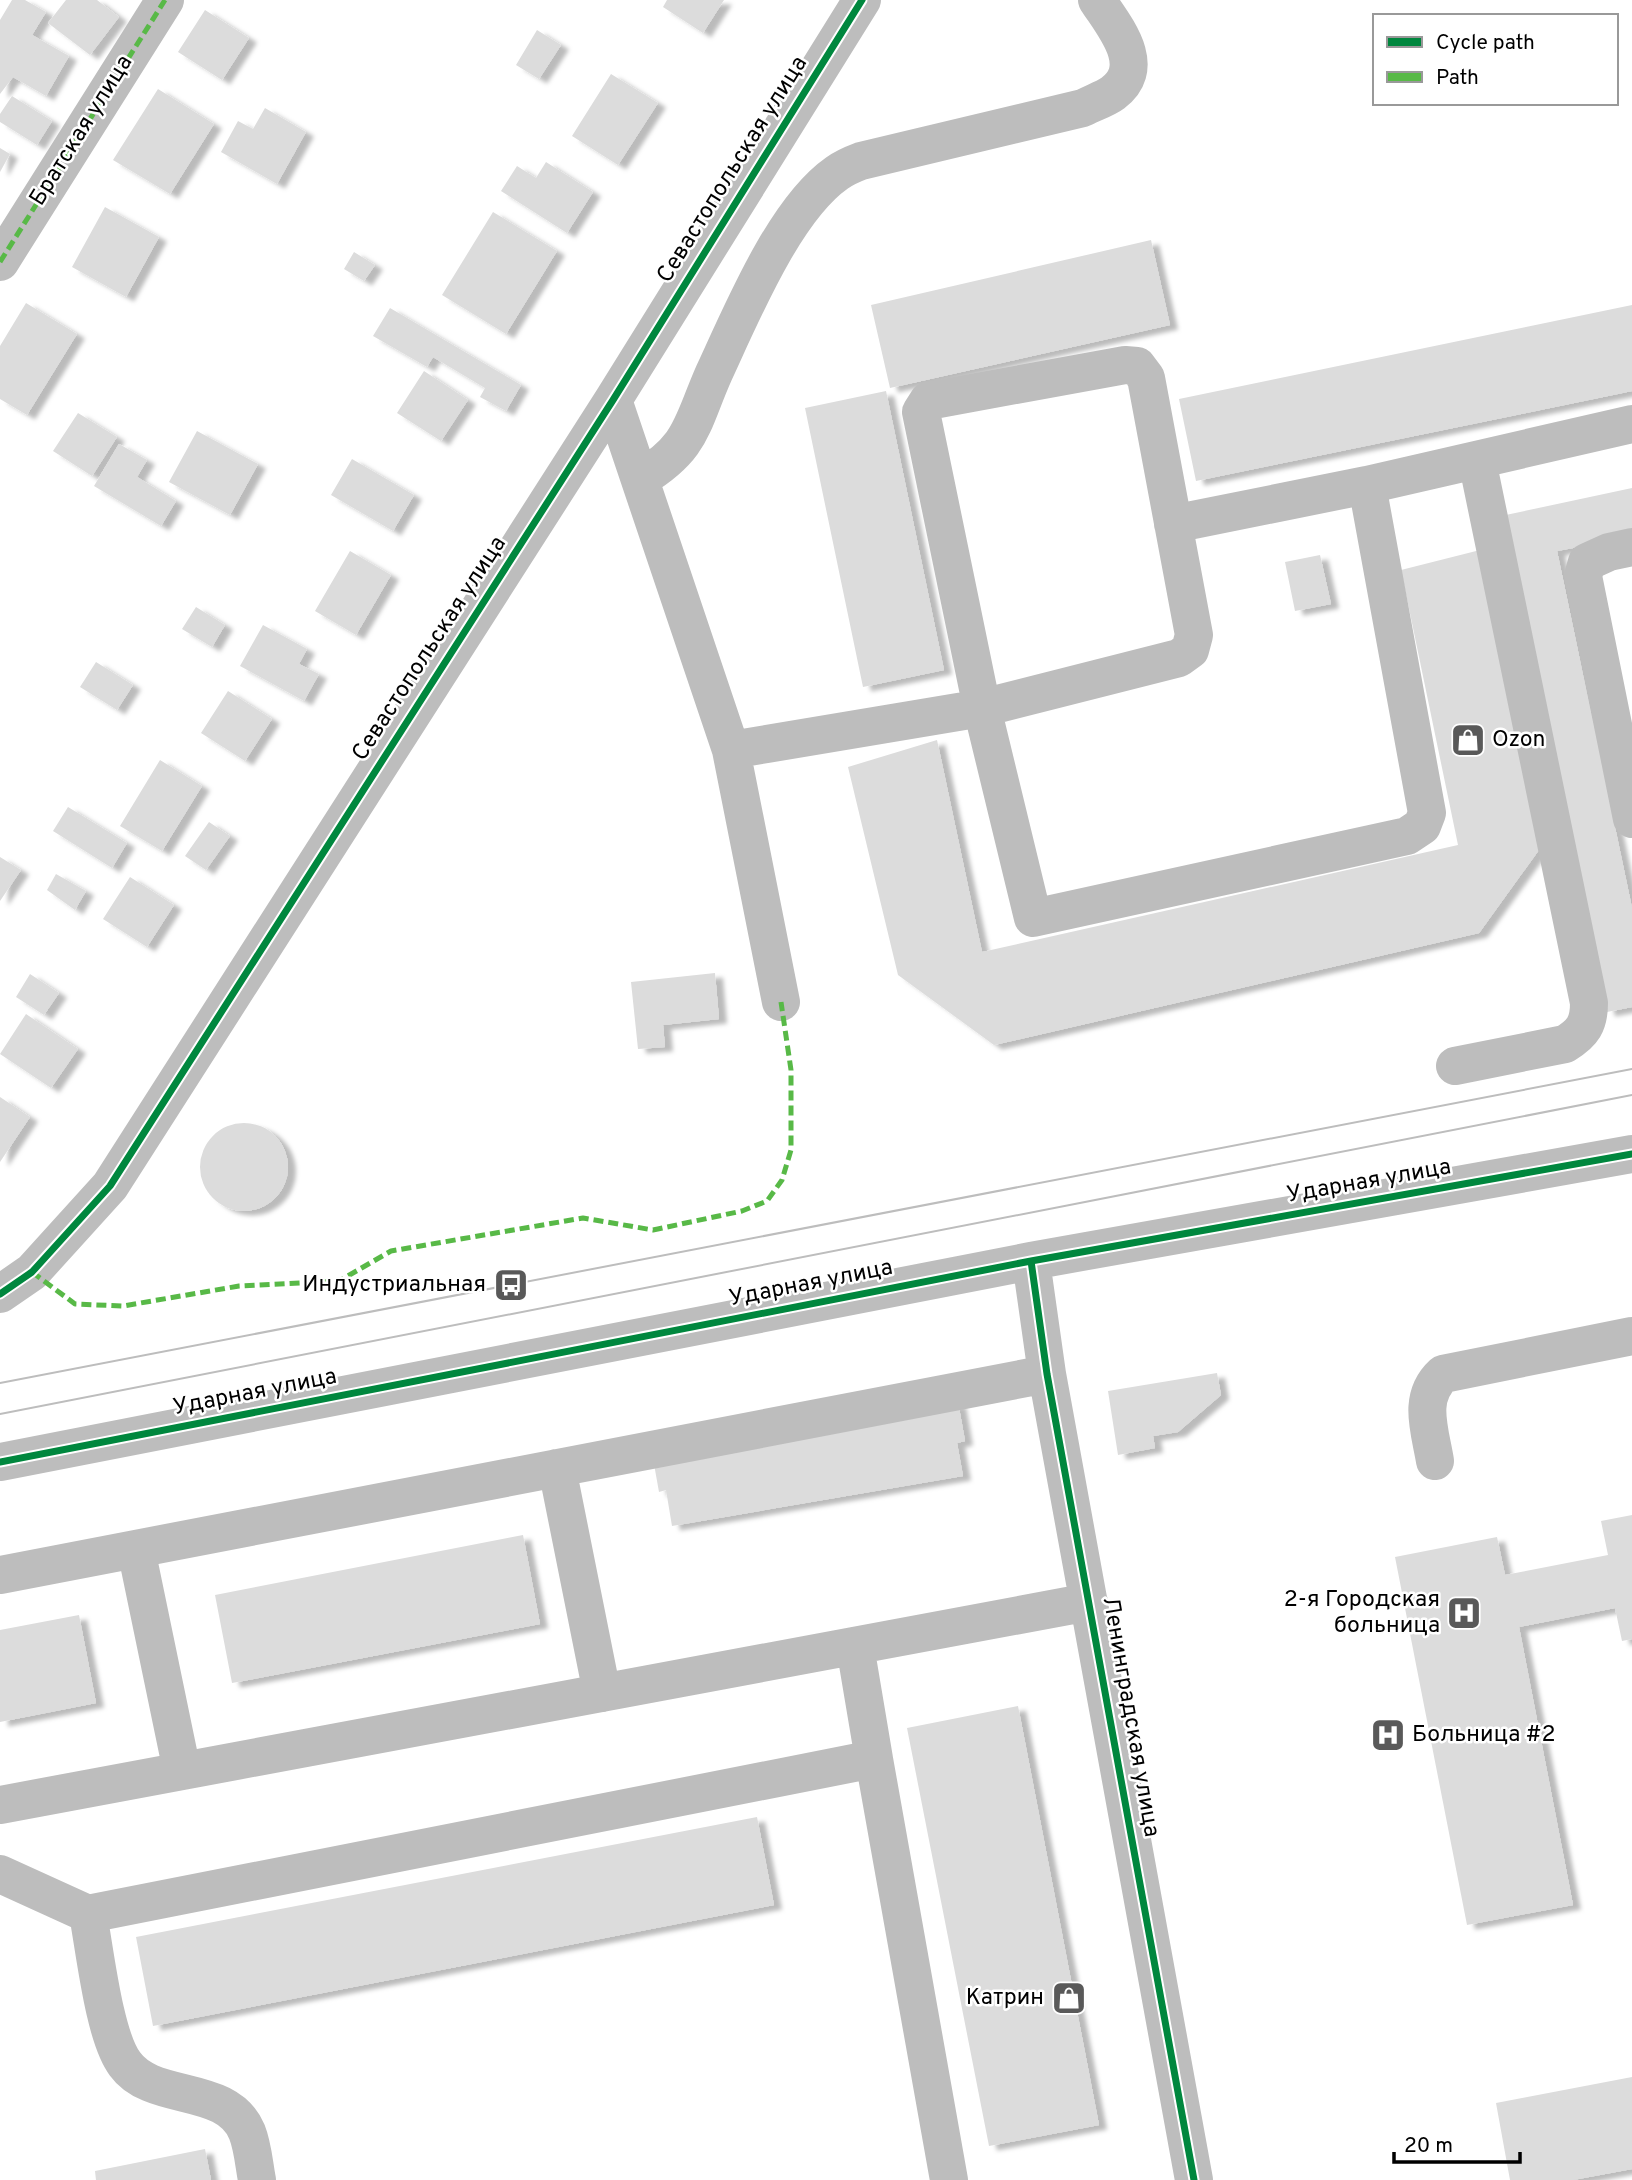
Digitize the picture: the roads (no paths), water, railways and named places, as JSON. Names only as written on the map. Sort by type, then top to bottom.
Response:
[{"type":"street","name":"Братская улица","points":[[0,262],[165,0]]},
{"type":"street","name":"Севастопольская улица","points":[[0,1294],[32,1272],[110,1186],[613,400],[862,0]]},
{"type":"street","points":[[640,479],[661,467],[681,449],[695,425],[739,319],[776,249],[810,198],[837,173],[861,161],[1083,107],[1115,92],[1128,71],[1128,48],[1097,0]]},
{"type":"street","points":[[732,750],[982,708],[1179,658],[1191,650],[1194,635],[1146,378],[1137,366],[1125,365],[928,401],[921,412],[982,708],[1033,918],[1407,836],[1422,827],[1427,813],[1367,485]]},
{"type":"street","points":[[613,400],[732,750],[781,1002]]},
{"type":"street","points":[[1173,524],[1367,485],[1632,424]]},
{"type":"street","points":[[1455,1066],[1565,1044],[1578,1035],[1589,1021],[1589,1003],[1577,940],[1477,460]]},
{"type":"street","points":[[1632,547],[1609,552],[1587,562],[1583,576],[1632,819]]},
{"type":"street","name":"Ударная улица","points":[[0,1462],[1031,1261],[1632,1154]]},
{"type":"street","name":"Ленинградская улица","points":[[1031,1261],[1047,1374],[1194,2180]]},
{"type":"street","points":[[1435,1461],[1426,1404],[1431,1385],[1443,1374],[1632,1336]]},
{"type":"street","points":[[0,1575],[1047,1374]]},
{"type":"street","points":[[557,1468],[602,1693]]},
{"type":"street","points":[[136,1549],[182,1771]]},
{"type":"street","points":[[0,1805],[1089,1602]]},
{"type":"street","points":[[855,1646],[949,2180]]},
{"type":"street","points":[[0,1874],[88,1914],[874,1759]]},
{"type":"street","points":[[88,1914],[115,2050],[139,2081],[211,2101],[233,2113],[247,2132],[257,2180]]},
{"type":"tram line","points":[[0,1383],[1632,1069]]},
{"type":"tram line","points":[[0,1414],[1632,1095]]},
{"type":"place","name":"Ozon","points":[[1468,740]]},
{"type":"place","name":"Индустриальная","points":[[511,1285]]},
{"type":"place","name":"2-я Городская больница","points":[[1464,1613]]},
{"type":"place","name":"Больница #2","points":[[1388,1735]]},
{"type":"place","name":"Катрин","points":[[1069,1998]]}]
